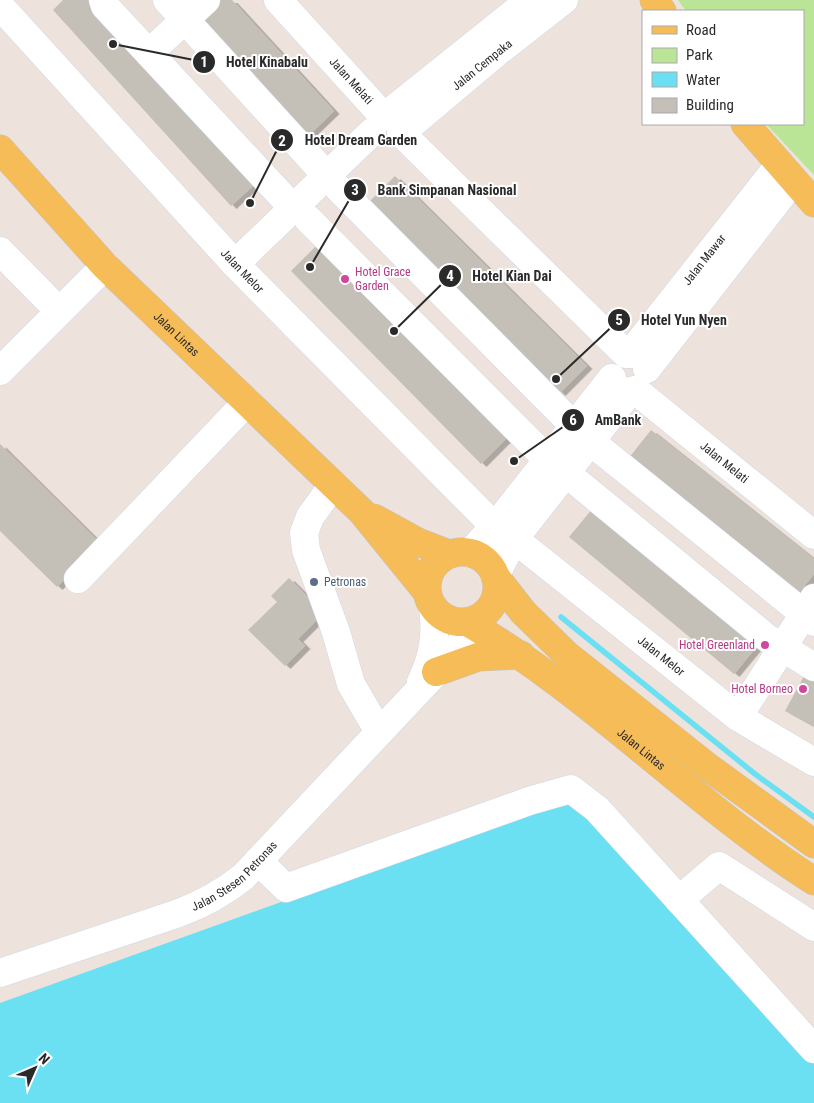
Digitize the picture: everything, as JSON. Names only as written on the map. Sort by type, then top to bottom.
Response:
[{"type":"main road","points":[[746,125],[814,203]]},
{"type":"main road","name":"Jalan Lintas","points":[[0,148],[105,266],[362,512],[430,600]]},
{"type":"main road","name":"Jalan Lintas","points":[[362,512],[418,542],[459,554]]},
{"type":"main road","points":[[495,576],[497,586],[492,606],[481,616],[467,622],[448,620],[430,600],[427,580],[431,569],[439,560],[459,554],[486,561],[495,576],[528,618],[567,655],[708,767],[814,844]]},
{"type":"main road","name":"Jalan Lintas","points":[[467,622],[521,655],[717,813],[774,856],[814,881]]},
{"type":"main road","points":[[436,672],[478,657],[521,655]]},
{"type":"street","name":"Jalan Melor","points":[[18,0],[31,18],[247,265]]},
{"type":"street","points":[[103,0],[106,6],[300,214],[557,466],[782,649],[814,667]]},
{"type":"street","points":[[167,0],[333,183],[582,434],[708,537],[810,612],[782,649],[742,710]]},
{"type":"street","points":[[149,52],[206,0]]},
{"type":"street","name":"Jalan Melati","points":[[258,0],[384,133],[630,372],[814,535]]},
{"type":"street","name":"Jalan Melati","points":[[278,0],[384,133]]},
{"type":"street","name":"Jalan Cempaka","points":[[247,265],[384,133],[530,0]]},
{"type":"street","name":"Jalan Cempaka","points":[[384,133],[496,53],[564,0]]},
{"type":"street","name":"Jalan Melor","points":[[0,6],[247,265],[510,526],[742,710],[814,762]]},
{"type":"street","name":"Jalan Mawar","points":[[495,576],[510,526],[786,173]]},
{"type":"street","points":[[0,251],[59,312]]},
{"type":"street","points":[[0,371],[105,266]]},
{"type":"street","name":"Jalan Melati","points":[[630,372],[814,514]]},
{"type":"street","points":[[78,579],[247,402]]},
{"type":"street","points":[[333,485],[310,517],[304,533],[306,550],[336,632],[351,684],[379,732]]},
{"type":"street","name":"Jalan Mawar","points":[[459,554],[510,526]]},
{"type":"street","points":[[682,569],[708,537]]},
{"type":"street","name":"Jalan Stesen Petronas","points":[[414,694],[432,655],[436,628],[430,600]]},
{"type":"street","name":"Jalan Stesen Petronas","points":[[0,973],[204,904],[226,891],[258,861],[455,652],[462,639],[467,622]]},
{"type":"street","name":"Jalan Melor","points":[[742,710],[814,742]]},
{"type":"street","points":[[258,861],[286,888],[571,788],[596,809],[814,1049]]},
{"type":"street","points":[[679,900],[719,866],[814,927]]},
{"type":"green space","points":[[678,0],[814,0],[814,175],[767,125],[804,125],[804,10],[685,10]]},
{"type":"water","points":[[557,803],[576,806],[814,1064],[814,1103],[0,1103],[0,1003]]},
{"type":"building","points":[[63,0],[89,0],[256,183],[231,206],[53,10]]},
{"type":"building","points":[[220,0],[232,0],[334,111],[308,136],[200,18]]},
{"type":"building","points":[[395,176],[587,366],[560,393],[368,203]]},
{"type":"building","points":[[316,246],[506,439],[481,464],[291,271]]},
{"type":"building","points":[[651,430],[814,559],[814,574],[798,594],[628,459]]},
{"type":"building","points":[[0,444],[100,543],[57,587],[0,531]]},
{"type":"building","points":[[593,508],[758,645],[734,674],[569,537]]},
{"type":"building","points":[[289,578],[324,613],[298,639],[305,646],[285,666],[248,630],[277,602],[271,596]]},
{"type":"building","points":[[804,676],[814,681],[814,727],[785,711]]},
{"type":"waterway","points":[[561,617],[755,774],[814,817]]},
{"type":"place","name":"Hotel Kinabalu","points":[[113,44]]},
{"type":"place","name":"Hotel Dream Garden","points":[[250,203]]},
{"type":"place","name":"Bank Simpanan Nasional","points":[[310,267]]},
{"type":"place","name":"Hotel Grace Garden","points":[[345,279]]},
{"type":"place","name":"Hotel Kian Dai","points":[[394,331]]},
{"type":"place","name":"Hotel Yun Nyen","points":[[556,379]]},
{"type":"place","name":"AmBank","points":[[514,461]]},
{"type":"place","name":"Petronas","points":[[314,582]]},
{"type":"place","name":"Hotel Greenland","points":[[765,645]]},
{"type":"place","name":"Hotel Borneo","points":[[803,689]]}]
